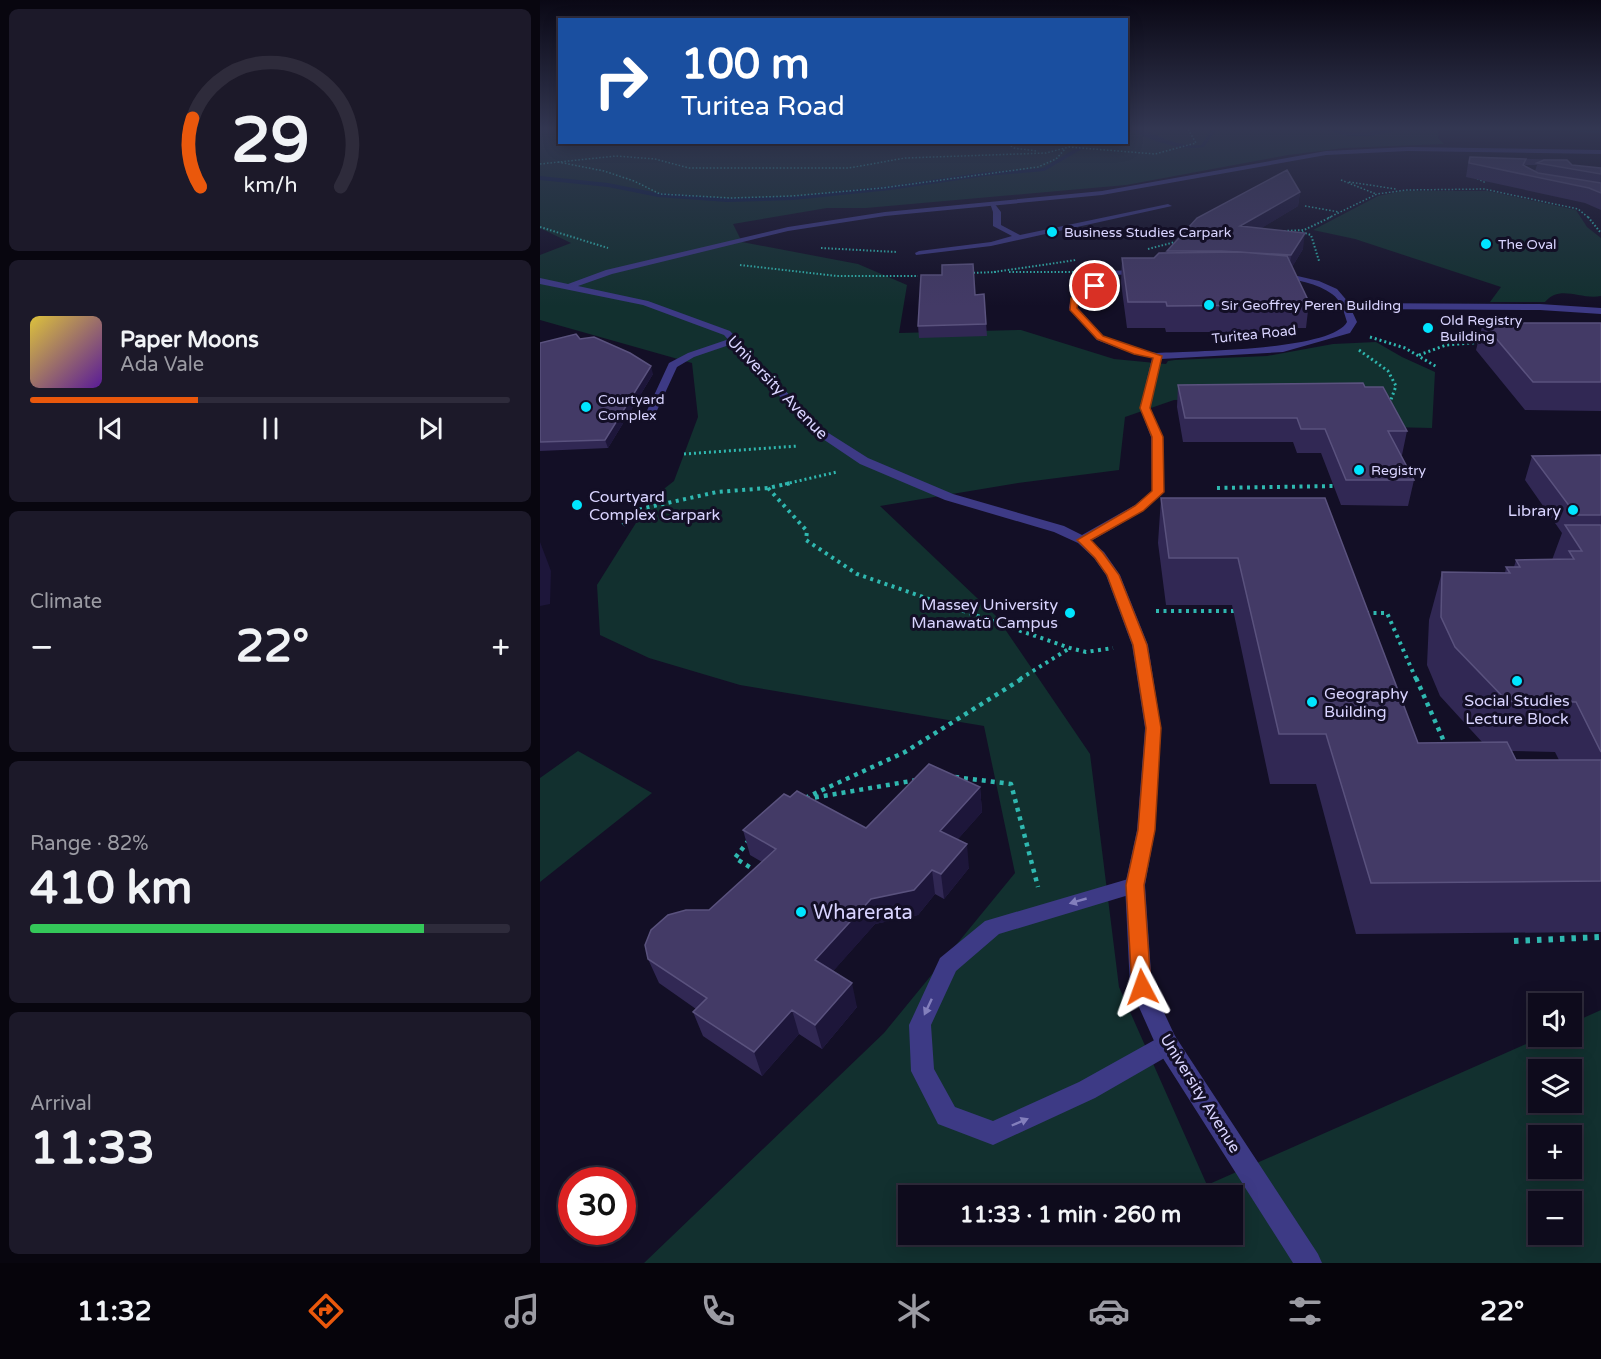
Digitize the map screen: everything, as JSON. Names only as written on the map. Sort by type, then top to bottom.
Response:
[{"type":"street","points":[[571,286],[609,272],[788,229],[885,214],[1102,193],[1131,188]]},
{"type":"street","points":[[992,204],[997,212],[997,226],[1019,237]]},
{"type":"street","points":[[919,252],[991,244],[1168,206]]},
{"type":"street","points":[[1095,273],[1276,274],[1334,290],[1346,306],[1352,322],[1347,331]]},
{"type":"street","name":"Turitea Road","points":[[1095,273],[1093,290],[1074,300],[1073,308],[1100,338],[1137,352],[1157,356],[1282,349],[1347,331]]},
{"type":"street","name":"University Avenue","points":[[540,281],[645,303],[727,333],[815,429],[864,461],[949,497],[1034,520],[1083,540],[1099,555],[1113,575],[1140,645],[1153,728],[1146,830],[1135,885],[1142,987],[1167,1044],[1309,1263]]},
{"type":"street","points":[[1580,308],[1601,303]]},
{"type":"street","points":[[1346,306],[1580,308],[1601,311]]},
{"type":"street","points":[[649,417],[673,365],[691,355],[735,340]]},
{"type":"street","points":[[1083,540],[1139,508],[1158,492],[1157,437],[1145,408],[1157,356]]},
{"type":"street","points":[[1135,885],[992,927],[948,965],[920,1025],[923,1071],[947,1116],[993,1133],[1087,1090],[1167,1044]]},
{"type":"path","points":[[649,188],[660,194],[731,198],[792,196],[882,188]]},
{"type":"path","points":[[1363,188],[1377,194]]},
{"type":"path","points":[[1391,188],[1406,190]]},
{"type":"path","points":[[1278,231],[1304,230],[1377,194],[1406,190],[1472,189],[1541,200],[1578,209],[1586,214],[1601,233]]},
{"type":"path","points":[[1305,206],[1340,212]]},
{"type":"path","points":[[540,227],[615,250]]},
{"type":"path","points":[[1298,231],[1311,235],[1320,264]]},
{"type":"path","points":[[1146,249],[1186,239]]},
{"type":"path","points":[[812,247],[919,252]]},
{"type":"path","points":[[994,272],[1082,260]]},
{"type":"path","points":[[733,264],[820,275],[925,276]]},
{"type":"path","points":[[970,273],[1095,273]]},
{"type":"path","points":[[1347,331],[1381,339],[1419,355],[1437,367]]},
{"type":"path","points":[[1334,336],[1350,343],[1388,371],[1396,386],[1387,413]]},
{"type":"path","points":[[1419,355],[1446,345],[1488,342]]},
{"type":"path","points":[[684,454],[807,445]]},
{"type":"path","points":[[623,525],[638,510],[645,508],[717,492],[768,488],[845,470]]},
{"type":"path","points":[[1217,488],[1334,486]]},
{"type":"path","points":[[768,488],[807,531],[806,540],[857,574],[1070,648],[1086,652],[1114,647]]},
{"type":"path","points":[[1125,610],[1243,611]]},
{"type":"path","points":[[1364,613],[1387,613],[1450,754]]},
{"type":"path","points":[[921,780],[800,800],[905,752],[1070,648]]},
{"type":"path","points":[[953,777],[1011,784],[1046,910]]},
{"type":"path","points":[[757,832],[735,858],[764,876]]},
{"type":"path","points":[[1514,941],[1601,937]]},
{"type":"green space","points":[[540,188],[1093,188],[866,208],[827,208],[733,224],[742,242],[858,264],[907,285],[899,333],[1021,330],[1114,359],[1166,364],[1168,361],[1175,360],[1267,356],[1333,344],[1376,342],[1435,372],[1432,428],[1388,427],[1220,399],[1174,400],[1125,417],[1119,470],[1018,483],[880,506],[996,616],[1090,754],[1119,987],[1207,1185],[1528,1043],[1528,1047],[1582,1047],[1582,1019],[1601,1010],[1601,1263],[644,1263],[884,1033],[1015,873],[984,726],[740,685],[649,658],[600,635],[597,585],[651,499],[674,481],[698,417],[692,363],[540,320],[540,255],[571,243],[540,228]]},
{"type":"green space","name":"The Oval","points":[[1403,191],[1488,191],[1576,210],[1587,227],[1601,238],[1601,296],[1564,293],[1557,294],[1545,302],[1490,302],[1501,287],[1355,239],[1313,230],[1378,196]]},
{"type":"green space","points":[[578,751],[652,793],[540,882],[540,778]]},
{"type":"building","points":[[1253,188],[1298,188],[1300,192],[1240,226],[1305,233],[1291,255],[1167,251],[1197,218]]},
{"type":"building","points":[[1589,188],[1601,188],[1601,193]]},
{"type":"building","points":[[1241,252],[1287,256],[1309,302],[1269,302],[1271,305],[1167,306],[1166,302],[1128,302],[1122,258],[1154,258],[1159,253]]},
{"type":"building","points":[[973,264],[975,295],[984,294],[986,324],[918,326],[921,275],[942,275],[942,265]]},
{"type":"building","points":[[1483,323],[1601,323],[1601,382],[1533,382]]},
{"type":"building","name":"Courtyard Complex","points":[[576,334],[580,339],[594,337],[630,353],[651,366],[605,440],[540,442],[540,343]]},
{"type":"building","points":[[1363,383],[1365,387],[1383,387],[1407,431],[1388,431],[1414,480],[1346,480],[1325,429],[1301,429],[1297,418],[1185,418],[1178,385]]},
{"type":"building","points":[[1601,455],[1601,515],[1576,515],[1532,456]]},
{"type":"building","points":[[1161,498],[1325,498],[1418,743],[1507,742],[1516,760],[1601,760],[1601,881],[1371,883],[1326,734],[1279,734],[1238,558],[1169,558]]},
{"type":"building","points":[[1565,525],[1601,525],[1601,752],[1576,702],[1507,701],[1455,647],[1441,617],[1442,572],[1510,573],[1506,567],[1520,567],[1516,560],[1574,559],[1569,551],[1582,551]]},
{"type":"building","points":[[929,764],[980,787],[940,831],[967,844],[941,874],[932,870],[914,890],[871,899],[815,960],[852,983],[815,1025],[792,1010],[754,1052],[693,1012],[707,998],[648,959],[645,945],[651,930],[668,915],[686,910],[709,910],[776,849],[743,830],[784,794],[790,797],[797,791],[866,828]]},
{"type":"waterway","points":[[623,188],[658,195],[727,200],[793,198],[890,188]]},
{"type":"place","name":"Business Studies Carpark","points":[[1052,232]]},
{"type":"place","name":"The Oval","points":[[1486,244]]},
{"type":"place","name":"Sir Geoffrey Peren Building","points":[[1209,305]]},
{"type":"place","name":"Old Registry Building","points":[[1428,328]]},
{"type":"place","name":"Courtyard Complex","points":[[586,407]]},
{"type":"place","name":"Registry","points":[[1359,470]]},
{"type":"place","name":"Courtyard Complex Carpark","points":[[577,505]]},
{"type":"place","name":"Library","points":[[1573,510]]},
{"type":"place","name":"Massey University Manawatū Campus","points":[[1070,613]]},
{"type":"place","name":"Social Studies Lecture Block","points":[[1517,681]]},
{"type":"place","name":"Geography Building","points":[[1312,702]]},
{"type":"place","name":"Wharerata","points":[[801,912]]},
{"type":"route","points":[[1095,286],[1093,290],[1074,300],[1073,308],[1100,338],[1137,352],[1157,356],[1145,408],[1157,437],[1160,480],[1158,492],[1139,508],[1083,540],[1099,555],[1113,575],[1140,645],[1153,728],[1146,830],[1135,885],[1142,987]]}]
